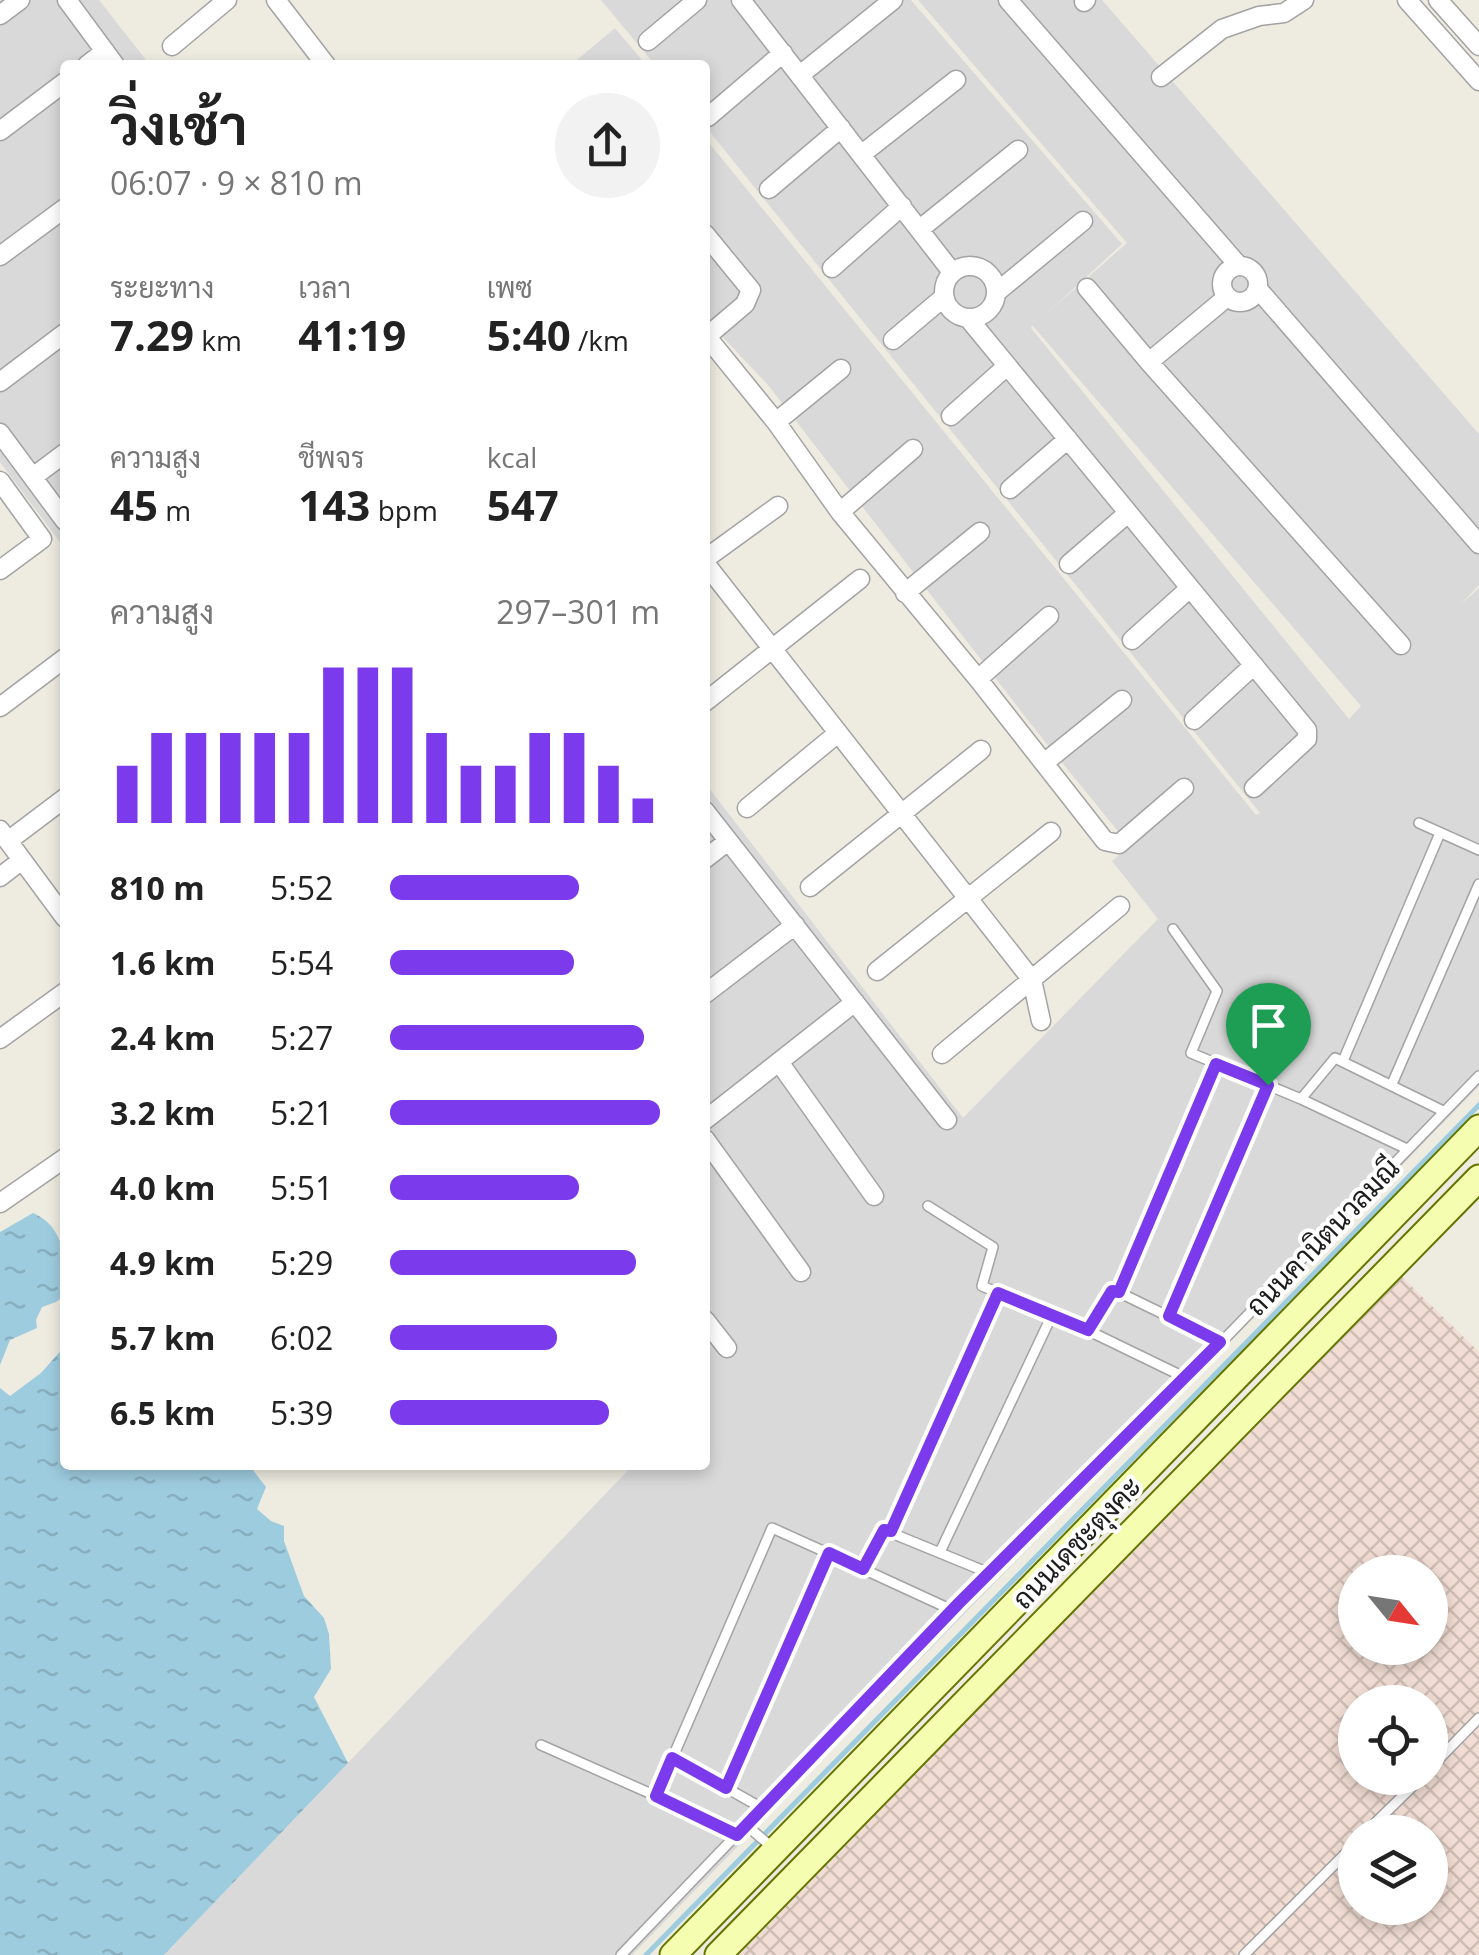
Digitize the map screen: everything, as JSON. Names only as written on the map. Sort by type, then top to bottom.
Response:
[{"type":"street","points":[[0,14],[20,0]]},
{"type":"street","points":[[68,0],[110,58]]},
{"type":"street","points":[[172,46],[227,0]]},
{"type":"street","points":[[276,0],[318,60]]},
{"type":"street","points":[[648,40],[696,0]]},
{"type":"street","points":[[742,0],[952,272]]},
{"type":"street","points":[[800,75],[893,0]]},
{"type":"street","points":[[1008,0],[1239,266],[1254,272],[1258,289],[1479,544]]},
{"type":"street","points":[[1161,77],[1222,29],[1259,16],[1284,13],[1304,0]]},
{"type":"street","points":[[1407,0],[1479,82]]},
{"type":"street","points":[[1438,0],[1479,46]]},
{"type":"street","points":[[710,115],[783,52]]},
{"type":"street","points":[[862,154],[956,80]]},
{"type":"street","points":[[0,131],[60,86]]},
{"type":"street","points":[[769,188],[842,128]]},
{"type":"street","points":[[920,229],[1018,150]]},
{"type":"street","points":[[832,268],[902,206]]},
{"type":"street","points":[[0,256],[60,212]]},
{"type":"street","points":[[968,318],[984,314],[997,292],[1084,221]]},
{"type":"street","points":[[710,240],[751,290],[745,304],[710,335]]},
{"type":"street","points":[[997,292],[992,276],[977,266],[952,272],[944,297],[952,312],[968,318],[1307,730],[1308,739],[1254,788]]},
{"type":"street","points":[[1239,266],[1223,278],[1227,297],[1233,302],[1249,301],[1258,289]]},
{"type":"street","points":[[1087,288],[1401,645]]},
{"type":"street","points":[[893,340],[944,297]]},
{"type":"street","points":[[1149,362],[1227,297]]},
{"type":"street","points":[[0,382],[60,338]]},
{"type":"street","points":[[710,343],[776,422],[904,593],[1105,841],[1119,844],[1184,788]]},
{"type":"street","points":[[951,416],[1007,366]]},
{"type":"street","points":[[776,422],[840,368]]},
{"type":"street","points":[[0,432],[60,513]]},
{"type":"street","points":[[1010,489],[1068,440]]},
{"type":"street","points":[[840,512],[913,448]]},
{"type":"street","points":[[33,478],[60,457]]},
{"type":"street","points":[[0,481],[42,539],[0,570]]},
{"type":"street","points":[[710,557],[778,506]]},
{"type":"street","points":[[1069,564],[1128,513]]},
{"type":"street","points":[[904,593],[980,532]]},
{"type":"street","points":[[710,568],[1032,980],[1041,1021]]},
{"type":"street","points":[[710,698],[860,579]]},
{"type":"street","points":[[1132,640],[1190,588]]},
{"type":"street","points":[[978,680],[1049,616]]},
{"type":"street","points":[[0,708],[60,662]]},
{"type":"street","points":[[1194,720],[1254,665]]},
{"type":"street","points":[[1044,762],[1122,700]]},
{"type":"street","points":[[747,808],[838,732]]},
{"type":"street","points":[[810,888],[982,750]]},
{"type":"street","points":[[60,801],[4,836],[60,911]]},
{"type":"street","points":[[710,818],[947,1120]]},
{"type":"street","points":[[876,972],[1050,832]]},
{"type":"street","points":[[710,855],[728,841]]},
{"type":"street","points":[[0,877],[22,860]]},
{"type":"street","points":[[942,1054],[1120,906]]},
{"type":"street","points":[[710,990],[794,926]]},
{"type":"street","points":[[0,1039],[60,996]]},
{"type":"street","points":[[710,1116],[855,1002]]},
{"type":"street","points":[[779,1062],[874,1196]]},
{"type":"street","name":"ถนนเดชะตุงคะ","points":[[673,1955],[772,1847],[1479,1128]]},
{"type":"street","points":[[710,1146],[801,1272]]},
{"type":"street","points":[[0,1203],[60,1161]]},
{"type":"street","name":"ถนนเดชะตุงคะ","points":[[718,1955],[1479,1178]]},
{"type":"street","points":[[710,1326],[727,1348]]},
{"type":"street","points":[[1204,1410],[1228,1434]]},
{"type":"lane","points":[[1418,823],[1479,850]]},
{"type":"lane","points":[[1343,1061],[1440,833]]},
{"type":"lane","points":[[1392,1084],[1479,884]]},
{"type":"lane","points":[[1174,929],[1217,991],[1192,1053],[1407,1149]]},
{"type":"lane","points":[[1301,1099],[1332,1060],[1343,1061],[1443,1111]]},
{"type":"lane","points":[[1119,1292],[1216,1064]]},
{"type":"lane","name":"ถนนคานิตนวลมณี","points":[[621,1955],[749,1827],[762,1808],[952,1610],[1186,1378],[1479,1076]]},
{"type":"lane","points":[[1169,1316],[1268,1085]]},
{"type":"lane","points":[[928,1206],[993,1248],[982,1286],[1088,1330],[1186,1378]]},
{"type":"lane","points":[[1088,1330],[1112,1291],[1220,1342]]},
{"type":"lane","points":[[891,1531],[998,1293]]},
{"type":"lane","points":[[940,1552],[1052,1315]]},
{"type":"lane","points":[[656,1796],[772,1528],[952,1610]]},
{"type":"lane","points":[[863,1569],[884,1530],[989,1573]]},
{"type":"lane","points":[[726,1788],[829,1553]]},
{"type":"lane","points":[[1448,1750],[1479,1718]]},
{"type":"lane","points":[[541,1745],[737,1835]]},
{"type":"lane","points":[[672,1758],[762,1808]]},
{"type":"lane","points":[[1383,1815],[1404,1795]]},
{"type":"lane","points":[[749,1827],[772,1847]]},
{"type":"lane","points":[[1244,1955],[1338,1861]]},
{"type":"shaded area","points":[[0,0],[99,0],[146,60],[60,60],[60,542],[0,462]]},
{"type":"shaded area","points":[[601,0],[911,0],[1122,244],[1045,315],[1127,243],[918,0],[1102,0],[1479,434],[1479,585],[1460,605],[1479,588],[1479,1086],[632,1955],[164,1955],[628,1470],[710,1470],[710,789],[963,1118],[1158,919],[1112,861],[1130,846],[768,385],[710,323],[710,144],[1256,815],[1260,813],[710,132],[710,60],[651,60]],"holes":[[[1032,325],[1361,706],[1349,719],[1031,328]]]},
{"type":"shaded area","points":[[615,28],[642,60],[577,60]]},
{"type":"shaded area","points":[[1398,1273],[1479,1352],[1479,1955],[731,1955]]},
{"type":"water","points":[[33,1213],[52,1228],[60,1242],[60,1299],[42,1307],[37,1328],[10,1340],[0,1365],[0,1232]]},
{"type":"water","points":[[60,1352],[60,1470],[253,1470],[266,1487],[257,1509],[284,1526],[284,1541],[304,1596],[324,1618],[329,1634],[331,1669],[314,1697],[348,1763],[164,1955],[0,1955],[0,1388],[10,1396],[41,1373]]},
{"type":"waterway","points":[[646,1955],[1479,1105]]},
{"type":"route","points":[[1216,1064],[1268,1085],[1169,1316],[1220,1342],[958,1604],[737,1835],[656,1796],[672,1758],[726,1788],[829,1553],[863,1569],[884,1530],[891,1531],[998,1293],[1088,1330],[1112,1291],[1119,1292],[1216,1064]]}]
